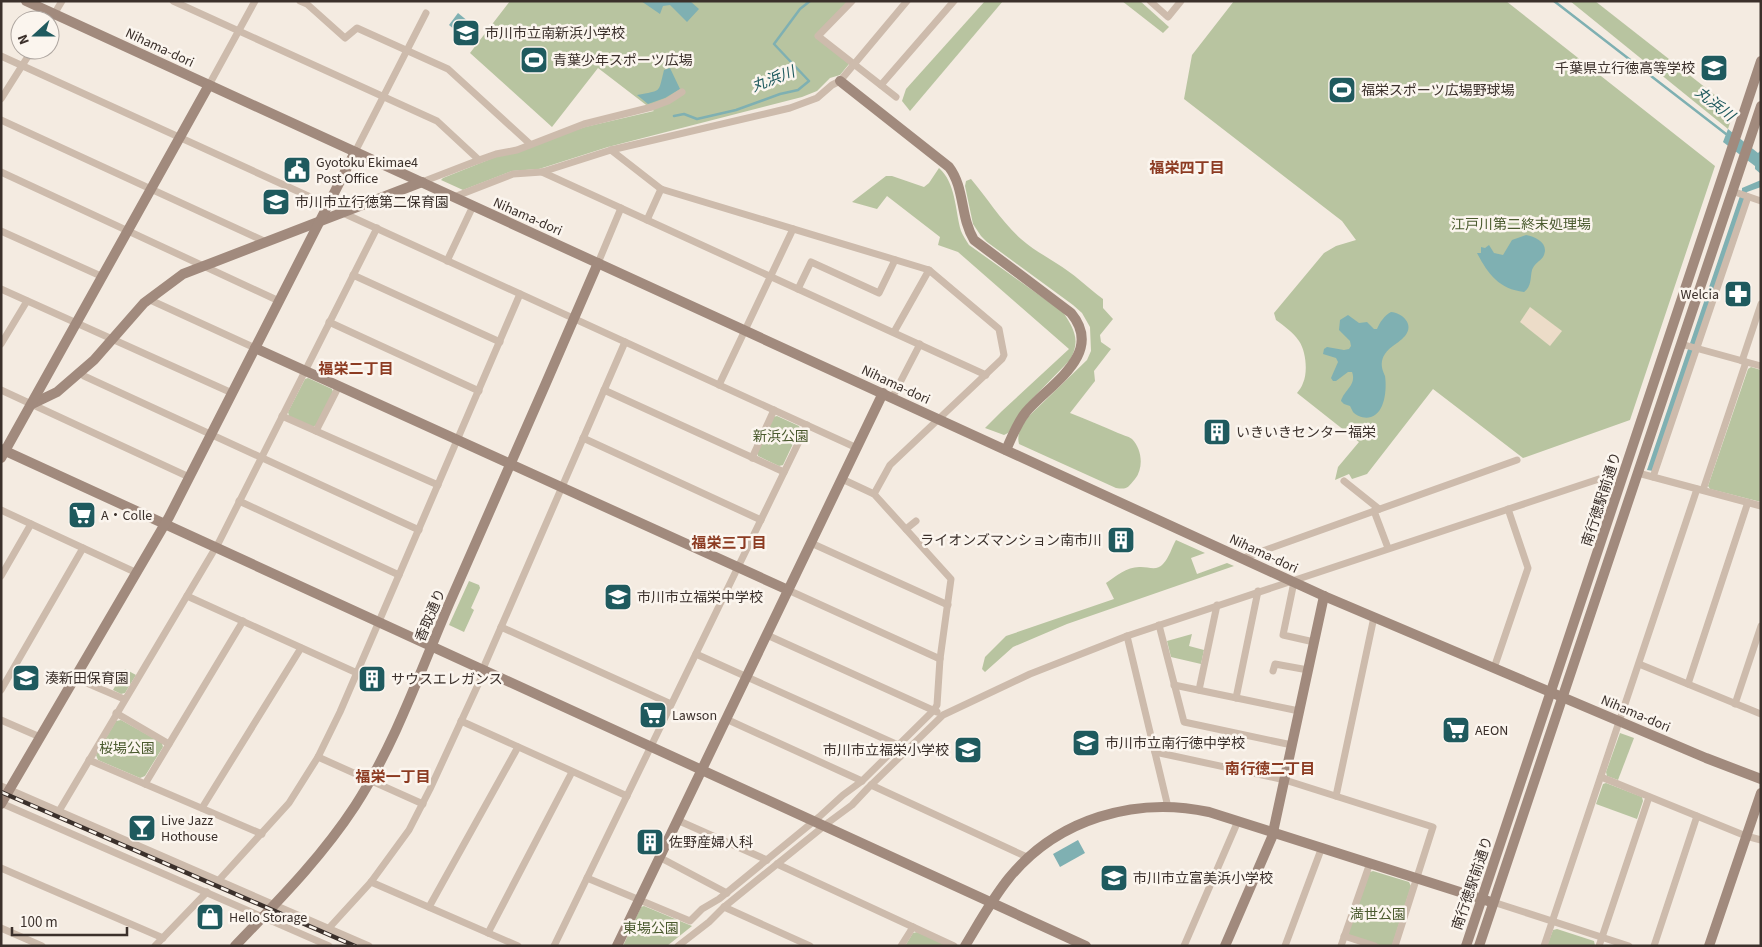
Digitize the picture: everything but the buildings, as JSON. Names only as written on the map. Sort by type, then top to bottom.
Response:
[{"type":"street","name":"Nihama-dori","points":[[26,1],[41,10]]},
{"type":"street","points":[[173,1],[437,121],[479,160]]},
{"type":"street","points":[[255,1],[77,324],[3,452],[165,524],[1086,946]]},
{"type":"street","points":[[300,1],[307,4],[345,38],[357,28],[448,69],[530,144]]},
{"type":"street","points":[[852,1],[818,36],[896,97]]},
{"type":"street","points":[[454,197],[513,174],[542,172],[611,150],[790,108],[817,98],[832,85],[840,81],[907,1]]},
{"type":"street","points":[[881,86],[954,1]]},
{"type":"street","points":[[1150,1],[1168,17],[1181,1]]},
{"type":"street","points":[[329,946],[314,943],[206,892],[1,804],[6,788],[40,737],[165,524],[426,13]]},
{"type":"street","name":"Nihama-dori","points":[[60,20],[209,85],[1324,596],[1620,722],[1761,779]]},
{"type":"street","points":[[1,56],[328,205]]},
{"type":"street","points":[[1,99],[26,60]]},
{"type":"street","name":"南行徳駅前通り","points":[[1466,946],[1761,61]]},
{"type":"street","points":[[840,81],[949,167],[955,174],[967,226],[974,240],[1078,320],[1083,338],[1082,347],[1076,360],[1025,413],[1016,427],[1006,450]]},
{"type":"street","points":[[32,404],[53,395],[80,372],[112,340],[148,299],[183,274],[479,160],[584,124],[652,107],[682,92]]},
{"type":"street","points":[[1747,104],[1760,111]]},
{"type":"street","name":"南行徳駅前通り","points":[[1479,946],[1638,473],[1690,347],[1741,195],[1743,158],[1760,111]]},
{"type":"street","points":[[1,120],[266,242]]},
{"type":"street","points":[[611,150],[661,189],[929,270],[999,329],[1004,355],[1002,360],[890,465],[874,494]]},
{"type":"street","points":[[1,172],[279,301]]},
{"type":"street","points":[[542,172],[986,374]]},
{"type":"street","points":[[647,220],[661,189]]},
{"type":"street","points":[[1653,477],[1690,347],[1741,195],[1761,201]]},
{"type":"street","points":[[448,260],[473,206]]},
{"type":"street","points":[[598,263],[621,208]]},
{"type":"street","points":[[343,213],[857,448]]},
{"type":"street","points":[[59,811],[215,547],[377,228]]},
{"type":"street","points":[[719,385],[792,229]]},
{"type":"street","points":[[1,231],[103,277]]},
{"type":"street","points":[[798,289],[811,262],[879,293],[894,260]]},
{"type":"street","name":"香取通り","points":[[235,946],[327,846],[370,781],[432,646],[598,263]]},
{"type":"street","points":[[894,332],[929,270]]},
{"type":"street","points":[[353,275],[500,342]]},
{"type":"street","points":[[1,289],[232,394]]},
{"type":"street","points":[[218,880],[289,803],[318,757],[357,673],[520,294]]},
{"type":"street","points":[[148,299],[940,659]]},
{"type":"street","points":[[2,341],[27,301]]},
{"type":"street","points":[[1544,946],[1744,361],[1761,304]]},
{"type":"street","points":[[329,322],[479,391]]},
{"type":"street","points":[[329,928],[371,882],[401,842],[423,804],[484,670],[625,342]]},
{"type":"street","points":[[616,946],[857,448],[920,344]]},
{"type":"street","points":[[1690,347],[1761,366]]},
{"type":"street","points":[[80,372],[84,376],[419,530]]},
{"type":"street","points":[[316,431],[339,386]]},
{"type":"street","points":[[1,390],[189,478]]},
{"type":"street","points":[[604,390],[784,472]]},
{"type":"street","points":[[752,458],[774,410]]},
{"type":"street","points":[[282,416],[438,485]]},
{"type":"street","points":[[554,946],[806,425]]},
{"type":"street","points":[[583,438],[761,520]]},
{"type":"street","points":[[1243,558],[1517,460]]},
{"type":"street","points":[[678,946],[824,826],[848,809],[943,715],[1030,674],[1127,636],[1626,470]]},
{"type":"street","points":[[1638,473],[1761,506]]},
{"type":"street","points":[[587,878],[638,901],[690,921],[702,909],[727,893],[862,781],[934,710],[952,582],[950,577],[874,494],[842,479]]},
{"type":"street","points":[[1344,481],[1377,510],[1388,548]]},
{"type":"street","points":[[239,501],[399,575]]},
{"type":"street","points":[[1688,684],[1748,502]]},
{"type":"street","points":[[1494,668],[1528,568],[1508,508]]},
{"type":"street","points":[[1,510],[137,573]]},
{"type":"street","points":[[906,529],[916,521]]},
{"type":"street","points":[[1,576],[31,524]]},
{"type":"street","points":[[811,543],[948,605]]},
{"type":"street","points":[[1,690],[83,548]]},
{"type":"street","points":[[1292,581],[1283,635],[1314,642]]},
{"type":"street","points":[[1236,698],[1258,591]]},
{"type":"street","points":[[187,596],[357,673]]},
{"type":"street","points":[[1225,946],[1273,832],[1324,596]]},
{"type":"street","points":[[1199,690],[1217,605]]},
{"type":"street","points":[[1336,796],[1374,618]]},
{"type":"street","points":[[145,784],[243,622]]},
{"type":"street","points":[[1159,625],[1184,722],[1292,746]]},
{"type":"street","points":[[1735,704],[1761,626]]},
{"type":"street","points":[[501,627],[672,704]]},
{"type":"street","points":[[767,635],[943,715]]},
{"type":"street","points":[[1127,636],[1168,806]]},
{"type":"street","points":[[202,808],[301,648]]},
{"type":"street","points":[[696,654],[898,745]]},
{"type":"street","points":[[1274,671],[1275,664],[1308,670]]},
{"type":"street","points":[[1639,664],[1761,714]]},
{"type":"street","points":[[75,678],[124,699]]},
{"type":"street","points":[[1174,685],[1299,711]]},
{"type":"street","points":[[116,713],[169,744]]},
{"type":"street","points":[[726,719],[862,781]]},
{"type":"street","points":[[1,720],[40,737]]},
{"type":"street","points":[[461,721],[627,796]]},
{"type":"street","points":[[429,907],[518,747]]},
{"type":"street","points":[[1155,752],[1285,780],[1433,827],[1395,946]]},
{"type":"street","points":[[318,757],[423,804]]},
{"type":"street","points":[[89,760],[262,834]]},
{"type":"street","points":[[488,933],[572,772]]},
{"type":"street","points":[[1601,777],[1746,836],[1761,840]]},
{"type":"street","points":[[871,785],[1028,858]]},
{"type":"street","points":[[6,788],[369,946]]},
{"type":"street","points":[[1709,946],[1761,793]]},
{"type":"street","points":[[1598,946],[1650,797]]},
{"type":"street","points":[[965,946],[1009,878],[1028,858],[1054,838],[1091,819],[1126,809],[1168,806],[1200,810],[1238,821],[1629,946]]},
{"type":"street","points":[[1654,946],[1697,816]]},
{"type":"street","points":[[677,820],[767,860]]},
{"type":"street","points":[[1184,946],[1238,821]]},
{"type":"street","points":[[1285,946],[1322,848]]},
{"type":"street","points":[[659,857],[727,893]]},
{"type":"street","points":[[1341,946],[1370,863]]},
{"type":"street","points":[[778,864],[954,946]]},
{"type":"street","points":[[1,868],[163,938]]},
{"type":"street","points":[[371,882],[518,946]]},
{"type":"street","points":[[156,946],[206,892]]},
{"type":"street","points":[[724,907],[810,946]]},
{"type":"street","points":[[901,946],[913,927]]},
{"type":"street","points":[[1,928],[42,946]]},
{"type":"street","points":[[1344,936],[1375,946]]},
{"type":"green space","points":[[510,1],[849,1],[815,36],[849,64],[840,75],[830,78],[817,91],[802,97],[608,147],[539,169],[512,171],[463,190],[441,180],[493,158],[585,127],[654,111],[598,68],[552,127],[470,53]]},
{"type":"green space","points":[[985,1],[1003,1],[910,111],[902,101],[906,89]]},
{"type":"green space","points":[[1122,1],[1140,1],[1169,27],[1163,33]]},
{"type":"green space","name":"江戸川第二終末処理場","points":[[1234,1],[1506,1],[1715,166],[1630,420],[1523,458],[1433,389],[1367,474],[1352,479],[1349,474],[1335,480],[1338,467],[1359,442],[1297,393],[1305,378],[1306,362],[1303,350],[1294,335],[1276,320],[1274,313],[1324,253],[1336,246],[1356,240],[1342,221],[1184,99],[1192,55]]},
{"type":"green space","points":[[1570,1],[1595,1],[1734,110],[1728,129]]},
{"type":"green space","points":[[939,168],[949,181],[961,231],[969,245],[1063,312],[1075,335],[1075,346],[1070,360],[1028,403],[1008,433],[1004,435],[985,428],[1069,349],[958,252],[938,245],[940,237],[887,196],[877,209],[852,202],[886,176],[892,176],[924,187]]},
{"type":"green space","points":[[971,179],[1021,239],[1068,271],[1103,299],[1103,308],[1113,319],[1100,335],[1101,342],[1111,349],[1094,371],[1095,381],[1070,413],[1129,437],[1135,443],[1140,453],[1140,470],[1135,479],[1123,489],[1116,488],[1019,444],[1019,432],[1029,416],[1087,360],[1091,351],[1090,327],[1082,313],[1073,305],[981,236],[973,224],[965,186],[966,181]]},
{"type":"green space","points":[[1751,367],[1761,370],[1761,502],[1710,489],[1708,486],[1748,369]]},
{"type":"green space","points":[[308,378],[332,389],[333,392],[316,425],[313,427],[289,416],[288,412],[305,379]]},
{"type":"green space","name":"新浜公園","points":[[777,416],[799,426],[800,429],[783,465],[779,466],[758,456],[757,453],[773,417]]},
{"type":"green space","points":[[1176,540],[1205,553],[1191,558],[1197,574],[1227,563],[1234,566],[1067,624],[1013,647],[985,672],[982,669],[985,657],[1006,636],[1114,599],[1106,583],[1131,568],[1156,568],[1161,566],[1167,559]]},
{"type":"green space","points":[[469,581],[479,585],[480,588],[471,608],[474,610],[464,632],[449,625]]},
{"type":"green space","points":[[1192,634],[1189,646],[1204,650],[1201,664],[1171,657],[1167,641]]},
{"type":"green space","points":[[125,669],[136,675],[125,693],[121,694],[113,690]]},
{"type":"green space","name":"桜場公園","points":[[121,720],[162,743],[163,747],[145,776],[140,778],[98,760],[96,755],[116,721]]},
{"type":"green space","points":[[1620,733],[1634,738],[1618,780],[1607,776],[1606,772]]},
{"type":"green space","points":[[1606,783],[1642,797],[1643,801],[1637,819],[1596,804],[1603,784]]},
{"type":"green space","name":"満世公園","points":[[1373,871],[1409,882],[1411,886],[1392,946],[1382,946],[1349,936],[1348,932],[1370,872]]},
{"type":"green space","name":"東場公園","points":[[644,906],[692,926],[667,946],[623,946],[641,907]]},
{"type":"green space","points":[[1557,929],[1594,941],[1595,946],[1547,946],[1553,930]]},
{"type":"green space","points":[[917,932],[949,946],[905,946],[913,933]]},
{"type":"shaded area","points":[[1530,307],[1562,331],[1550,346],[1520,322]]},
{"type":"water","points":[[641,1],[690,1],[699,9],[687,22],[670,5],[663,6],[660,14]]},
{"type":"water","points":[[458,13],[480,31],[471,43],[449,25]]},
{"type":"water","points":[[670,68],[680,89],[665,98],[648,104],[637,95],[658,90],[664,70]]},
{"type":"water","points":[[1728,129],[1758,153],[1761,150],[1761,174],[1755,169],[1755,166],[1723,142]]},
{"type":"water","points":[[1761,180],[1761,187],[1747,192],[1653,471],[1647,470],[1742,188]]},
{"type":"water","points":[[1526,235],[1534,237],[1541,242],[1544,245],[1545,252],[1533,268],[1530,285],[1524,292],[1501,284],[1485,268],[1477,253],[1481,253],[1481,247],[1485,248],[1489,245],[1494,253],[1503,255],[1512,240]]},
{"type":"water","points":[[1391,312],[1399,314],[1406,320],[1409,327],[1408,332],[1388,350],[1382,361],[1386,387],[1382,406],[1376,415],[1366,418],[1361,417],[1353,412],[1350,406],[1341,401],[1352,384],[1352,372],[1348,372],[1336,381],[1333,381],[1331,378],[1338,362],[1336,358],[1323,354],[1324,349],[1327,347],[1349,349],[1351,346],[1350,341],[1339,330],[1340,320],[1348,315],[1359,323],[1367,322],[1374,329],[1377,329],[1382,319]]},
{"type":"water","points":[[1078,840],[1085,853],[1060,867],[1053,854]]},
{"type":"waterway","name":"丸浜川","points":[[674,116],[684,114],[697,119],[736,110],[780,94],[798,90],[809,81],[774,44],[800,9],[810,1]]},
{"type":"waterway","name":"丸浜川","points":[[1554,1],[1726,134]]},
{"type":"railway","points":[[1,792],[355,946]]},
{"type":"place","name":"市川市立南新浜小学校","points":[[466,33]]},
{"type":"place","name":"青葉少年スポーツ広場","points":[[534,60]]},
{"type":"place","name":"千葉県立行徳高等学校","points":[[1714,68]]},
{"type":"place","name":"福栄スポーツ広場野球場","points":[[1342,90]]},
{"type":"place","name":"Gyotoku Ekimae4 Post Office","points":[[297,170]]},
{"type":"place","name":"市川市立行徳第二保育園","points":[[276,202]]},
{"type":"place","name":"Welcia","points":[[1738,294]]},
{"type":"place","name":"いきいきセンター福栄","points":[[1217,432]]},
{"type":"place","name":"A・Colle","points":[[82,515]]},
{"type":"place","name":"ライオンズマンション南市川","points":[[1121,540]]},
{"type":"place","name":"市川市立福栄中学校","points":[[618,597]]},
{"type":"place","name":"湊新田保育園","points":[[26,678]]},
{"type":"place","name":"サウスエレガンス","points":[[372,679]]},
{"type":"place","name":"Lawson","points":[[653,715]]},
{"type":"place","name":"AEON","points":[[1456,730]]},
{"type":"place","name":"市川市立南行徳中学校","points":[[1086,743]]},
{"type":"place","name":"市川市立福栄小学校","points":[[968,750]]},
{"type":"place","name":"Live Jazz Hothouse","points":[[142,828]]},
{"type":"place","name":"佐野産婦人科","points":[[650,842]]},
{"type":"place","name":"市川市立富美浜小学校","points":[[1114,878]]},
{"type":"place","name":"Hello Storage","points":[[210,917]]},
{"type":"district","name":"福栄四丁目","points":[[1187,168]]},
{"type":"district","name":"福栄二丁目","points":[[356,369]]},
{"type":"district","name":"福栄三丁目","points":[[729,543]]},
{"type":"district","name":"南行徳二丁目","points":[[1270,769]]},
{"type":"district","name":"福栄一丁目","points":[[393,777]]}]
